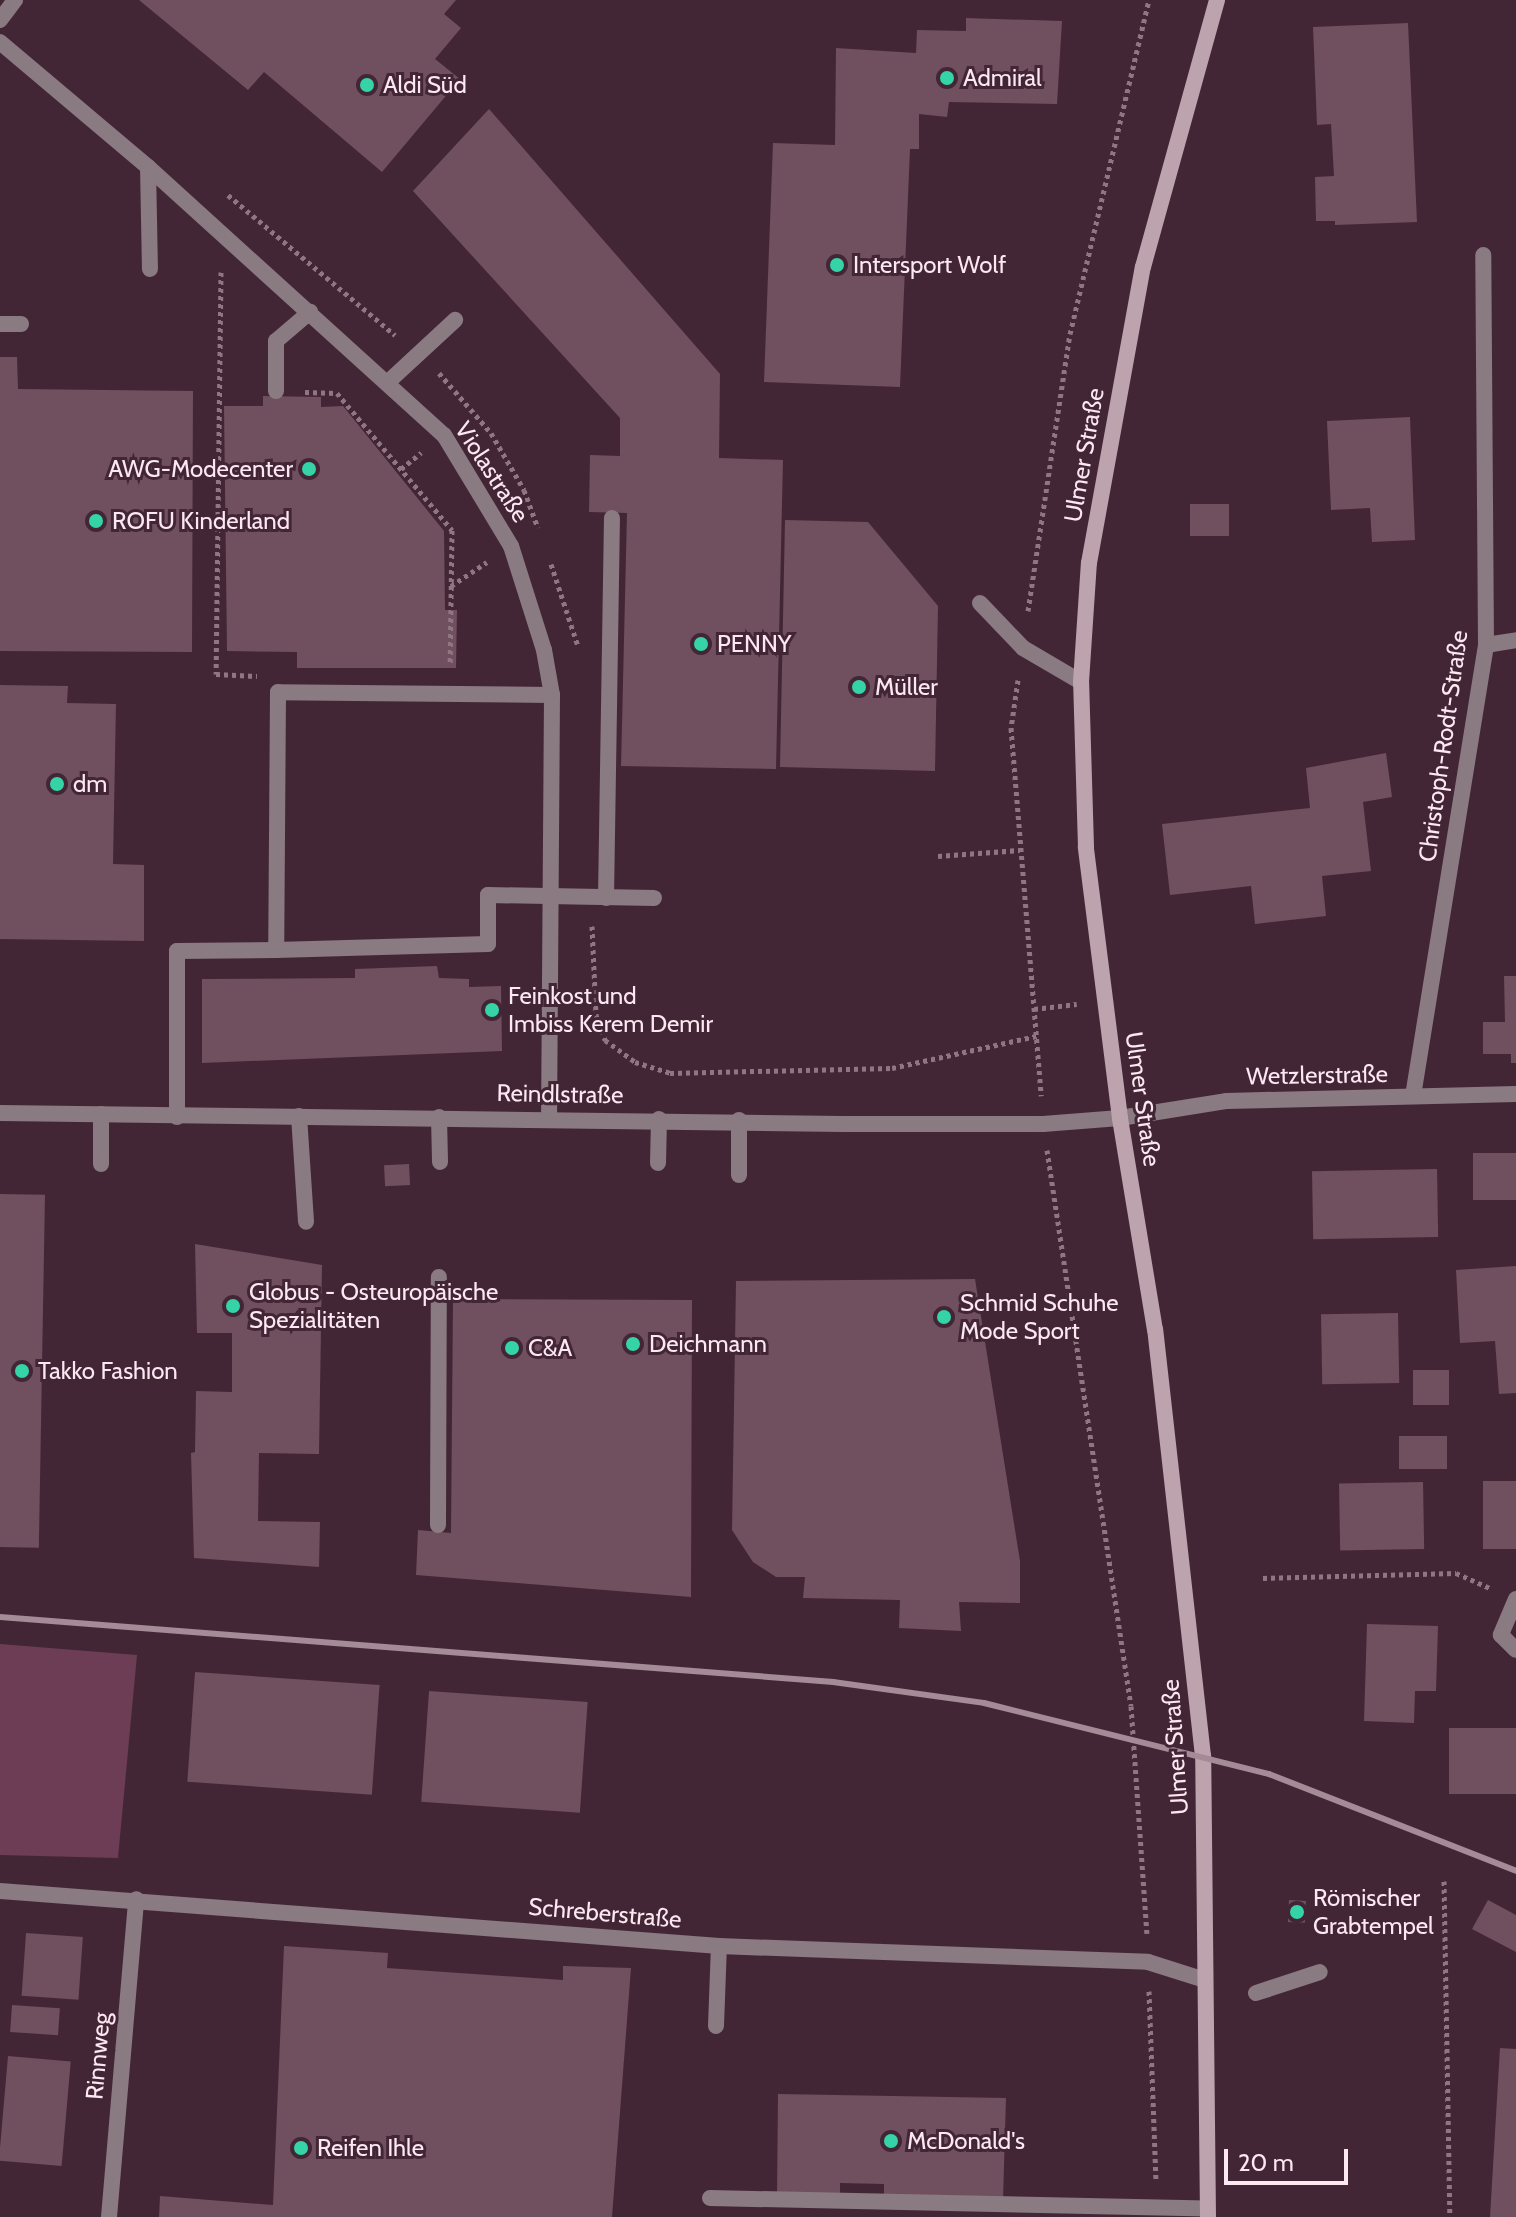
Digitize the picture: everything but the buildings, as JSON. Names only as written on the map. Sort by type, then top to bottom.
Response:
[{"type":"main road","name":"Ulmer Straße","points":[[1207,2213],[1210,2099],[1205,1980],[1203,1756],[1155,1330],[1120,1118],[1086,847],[1081,682],[1089,563],[1143,267],[1217,0]]},
{"type":"street","points":[[0,20],[15,0]]},
{"type":"street","name":"Violastraße","points":[[0,42],[148,167],[444,435],[511,546],[541,638],[552,695],[553,897],[549,1117]]},
{"type":"street","points":[[148,167],[150,269]]},
{"type":"street","name":"Christoph-Rodt-Straße","points":[[1413,1096],[1486,645],[1483,255]]},
{"type":"street","points":[[276,391],[276,341],[310,312]]},
{"type":"street","points":[[387,383],[455,320]]},
{"type":"street","points":[[0,324],[21,324]]},
{"type":"street","points":[[606,898],[612,518]]},
{"type":"street","points":[[980,603],[1023,648],[1081,682]]},
{"type":"street","points":[[1486,645],[1516,640]]},
{"type":"street","points":[[276,950],[278,692],[552,695]]},
{"type":"street","points":[[177,1117],[177,951],[488,944],[488,895],[654,898]]},
{"type":"street","name":"Wetzlerstraße","points":[[1120,1118],[1226,1101],[1516,1094]]},
{"type":"street","name":"Reindlstraße","points":[[0,1113],[1043,1124],[1120,1118]]},
{"type":"street","points":[[101,1114],[101,1164]]},
{"type":"street","points":[[299,1116],[306,1222]]},
{"type":"street","points":[[439,1117],[440,1162]]},
{"type":"street","points":[[658,1163],[659,1119]]},
{"type":"street","points":[[739,1120],[739,1175]]},
{"type":"street","points":[[438,1525],[439,1277]]},
{"type":"street","points":[[1515,1599],[1501,1635],[1516,1650]]},
{"type":"street","name":"Schreberstraße","points":[[0,1891],[719,1946],[1148,1962],[1205,1980]]},
{"type":"street","name":"Rinnweg","points":[[109,2217],[136,1899]]},
{"type":"street","points":[[716,2026],[719,1946]]},
{"type":"street","points":[[1256,1993],[1320,1972]]},
{"type":"street","points":[[710,2198],[1156,2207],[1207,2213]]},
{"type":"path","points":[[1149,0],[1070,334],[1011,728],[1043,1124],[1131,1706],[1148,1962],[1156,2207]]},
{"type":"path","points":[[236,246],[221,270],[216,674],[278,677],[278,692]]},
{"type":"path","points":[[276,391],[337,393],[452,530],[450,694]]},
{"type":"path","points":[[451,586],[511,546]]},
{"type":"path","points":[[938,856],[1020,850]]},
{"type":"path","points":[[1034,1009],[1105,1001]]},
{"type":"path","points":[[1263,1578],[1456,1573],[1515,1599]]},
{"type":"path","points":[[1444,1881],[1450,2217]]},
{"type":"shaded area","points":[[0,1644],[137,1655],[118,1858],[0,1855]]},
{"type":"railway","points":[[0,1617],[833,1682],[984,1703],[1269,1774],[1516,1871]]},
{"type":"place","name":"Admiral","points":[[947,78]]},
{"type":"place","name":"Aldi Süd","points":[[367,85]]},
{"type":"place","name":"Intersport Wolf","points":[[837,265]]},
{"type":"place","name":"AWG-Modecenter","points":[[309,469]]},
{"type":"place","name":"ROFU Kinderland","points":[[96,521]]},
{"type":"place","name":"PENNY","points":[[701,644]]},
{"type":"place","name":"Müller","points":[[859,687]]},
{"type":"place","name":"dm","points":[[57,784]]},
{"type":"place","name":"Feinkost und Imbiss Kerem Demir","points":[[492,1010]]},
{"type":"place","name":"Globus - Osteuropäische Spezialitäten","points":[[233,1306]]},
{"type":"place","name":"Schmid Schuhe Mode Sport","points":[[944,1317]]},
{"type":"place","name":"Deichmann","points":[[633,1344]]},
{"type":"place","name":"C&A","points":[[512,1348]]},
{"type":"place","name":"Takko Fashion","points":[[22,1371]]},
{"type":"place","name":"Römischer Grabtempel","points":[[1297,1912]]},
{"type":"place","name":"McDonald's","points":[[891,2141]]},
{"type":"place","name":"Reifen Ihle","points":[[301,2148]]}]
